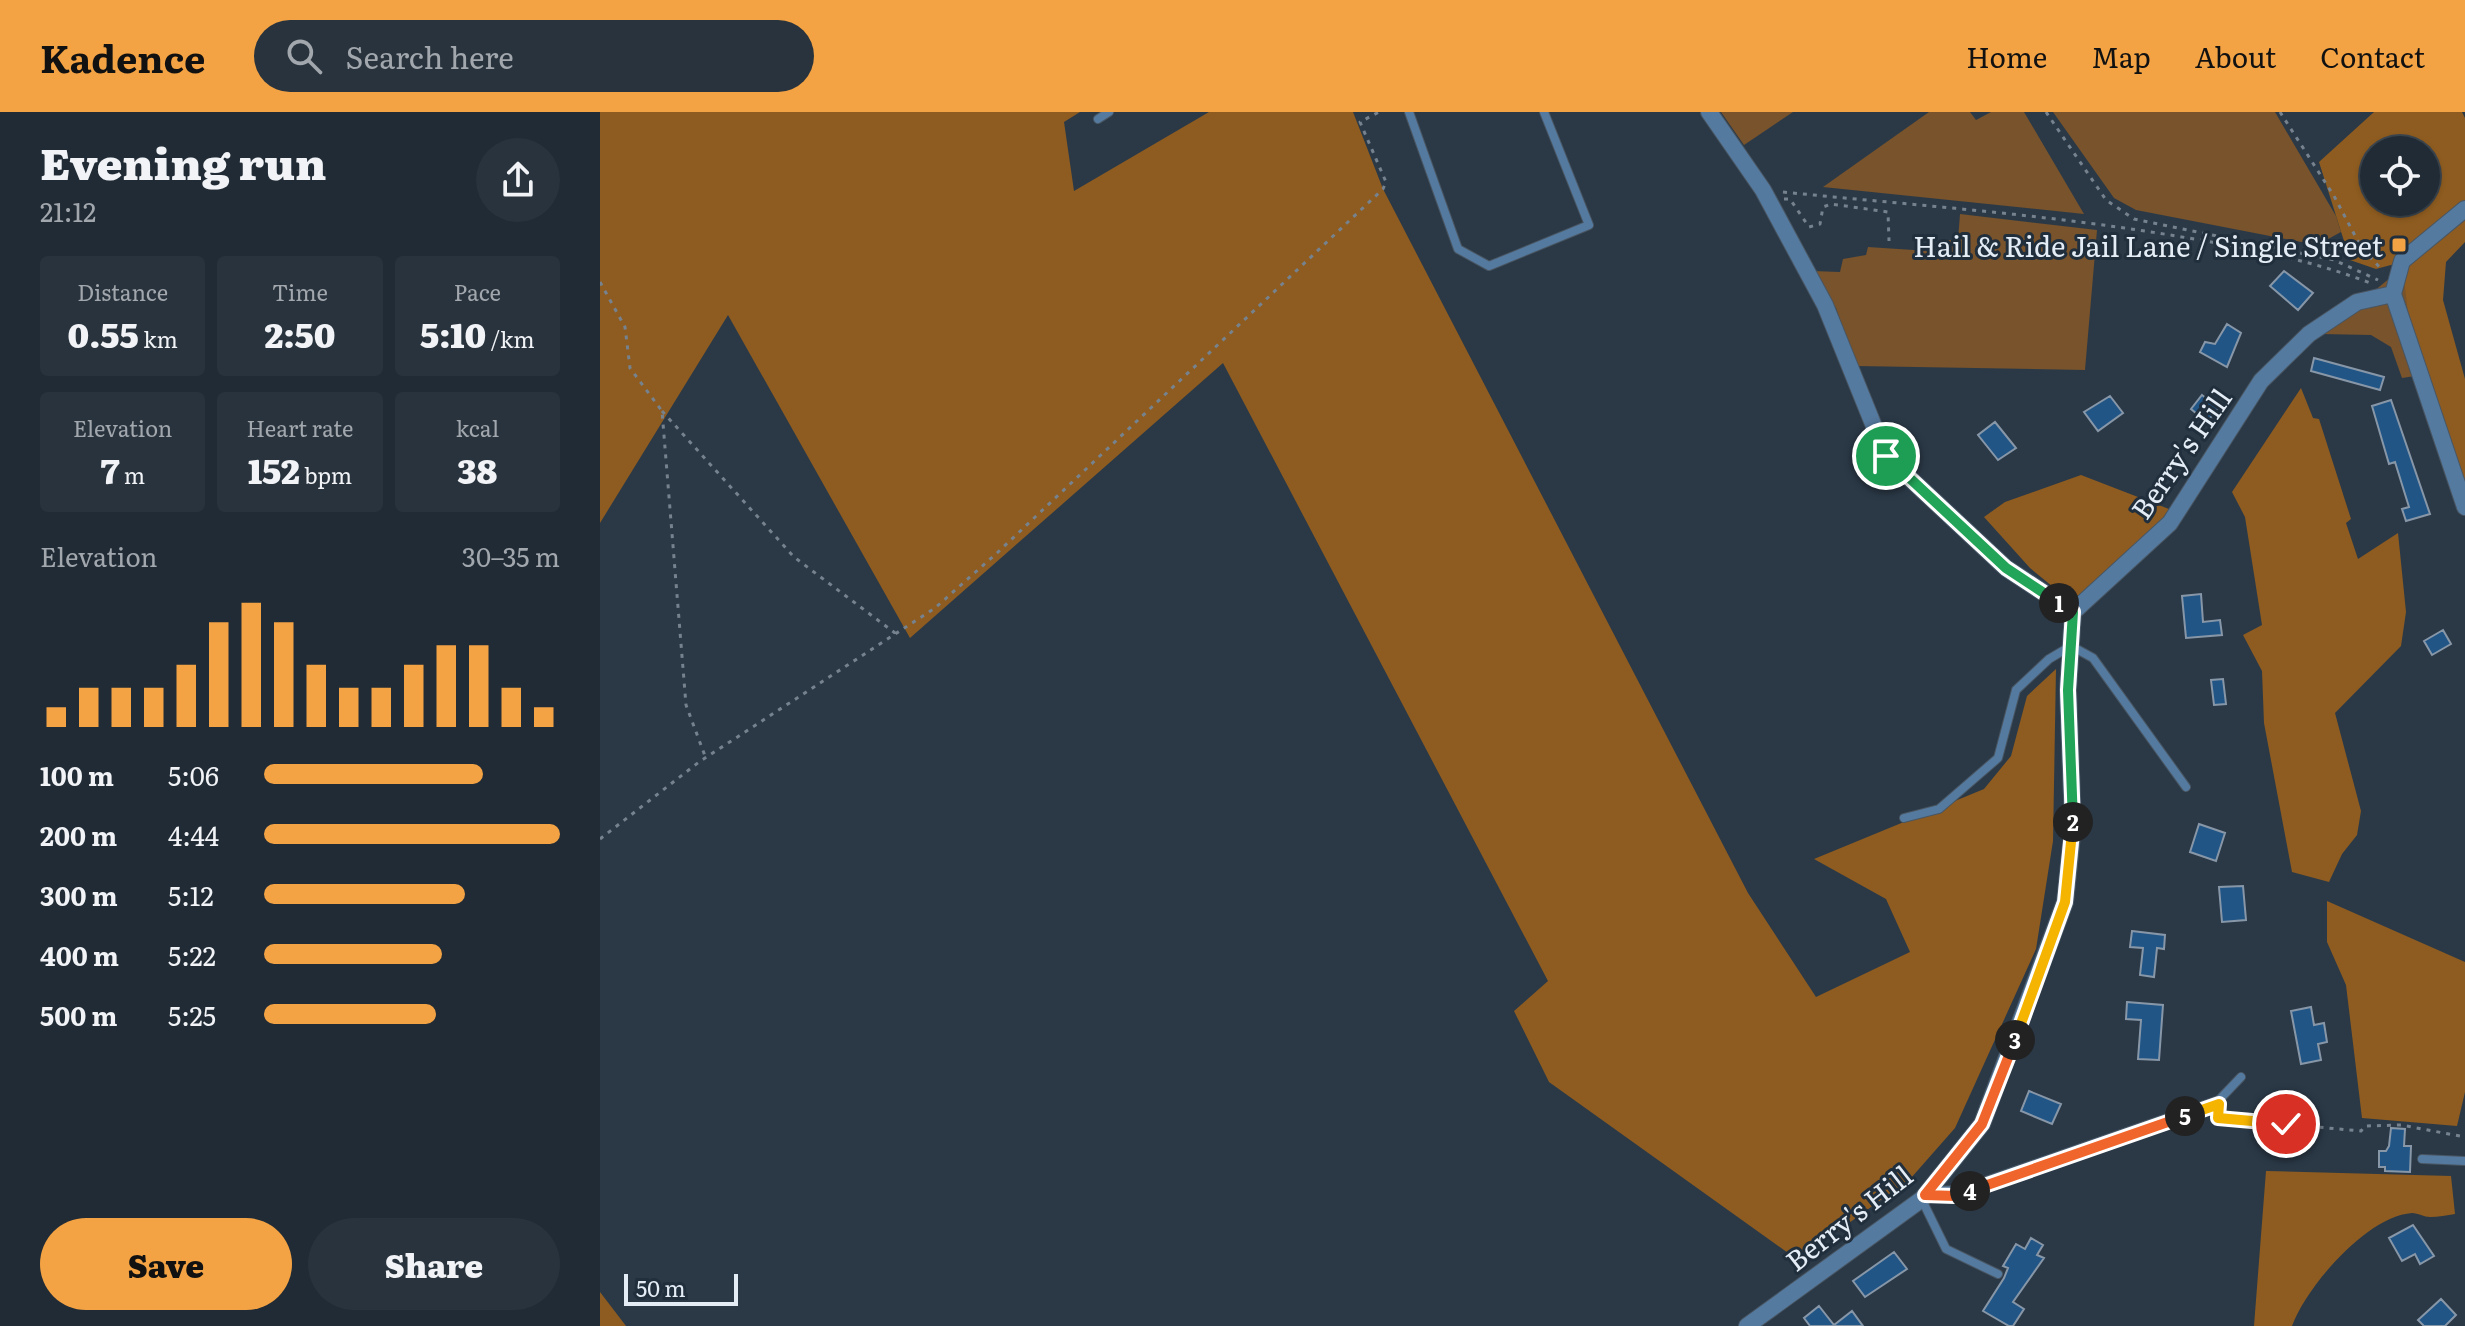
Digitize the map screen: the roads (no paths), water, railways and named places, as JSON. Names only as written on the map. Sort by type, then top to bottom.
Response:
[{"type":"street","points":[[1709,112],[1766,196],[1825,305],[1886,456],[2006,568],[2073,612]]},
{"type":"street","points":[[2465,209],[2402,261],[2393,288],[2465,507]]},
{"type":"street","name":"Berry's Hill","points":[[1747,1326],[1925,1195],[1982,1124],[2065,902],[2073,826],[2068,690],[2073,612],[2170,523],[2261,381],[2309,334],[2357,302],[2393,288]]},
{"type":"lane","points":[[1098,119],[1109,112]]},
{"type":"lane","points":[[1409,112],[1458,249],[1489,266],[1589,225],[1544,112]]},
{"type":"lane","points":[[1904,818],[1939,809],[1998,758],[2016,690],[2049,659],[2071,646],[2093,658],[2186,787]]},
{"type":"lane","points":[[1998,1274],[1946,1249],[1925,1195],[1960,1190],[2219,1100],[2241,1077]]},
{"type":"lane","points":[[2422,1159],[2465,1161]]},
{"type":"place","name":"Hail & Ride Jail Lane / Single Street","points":[[2399,245]]}]
